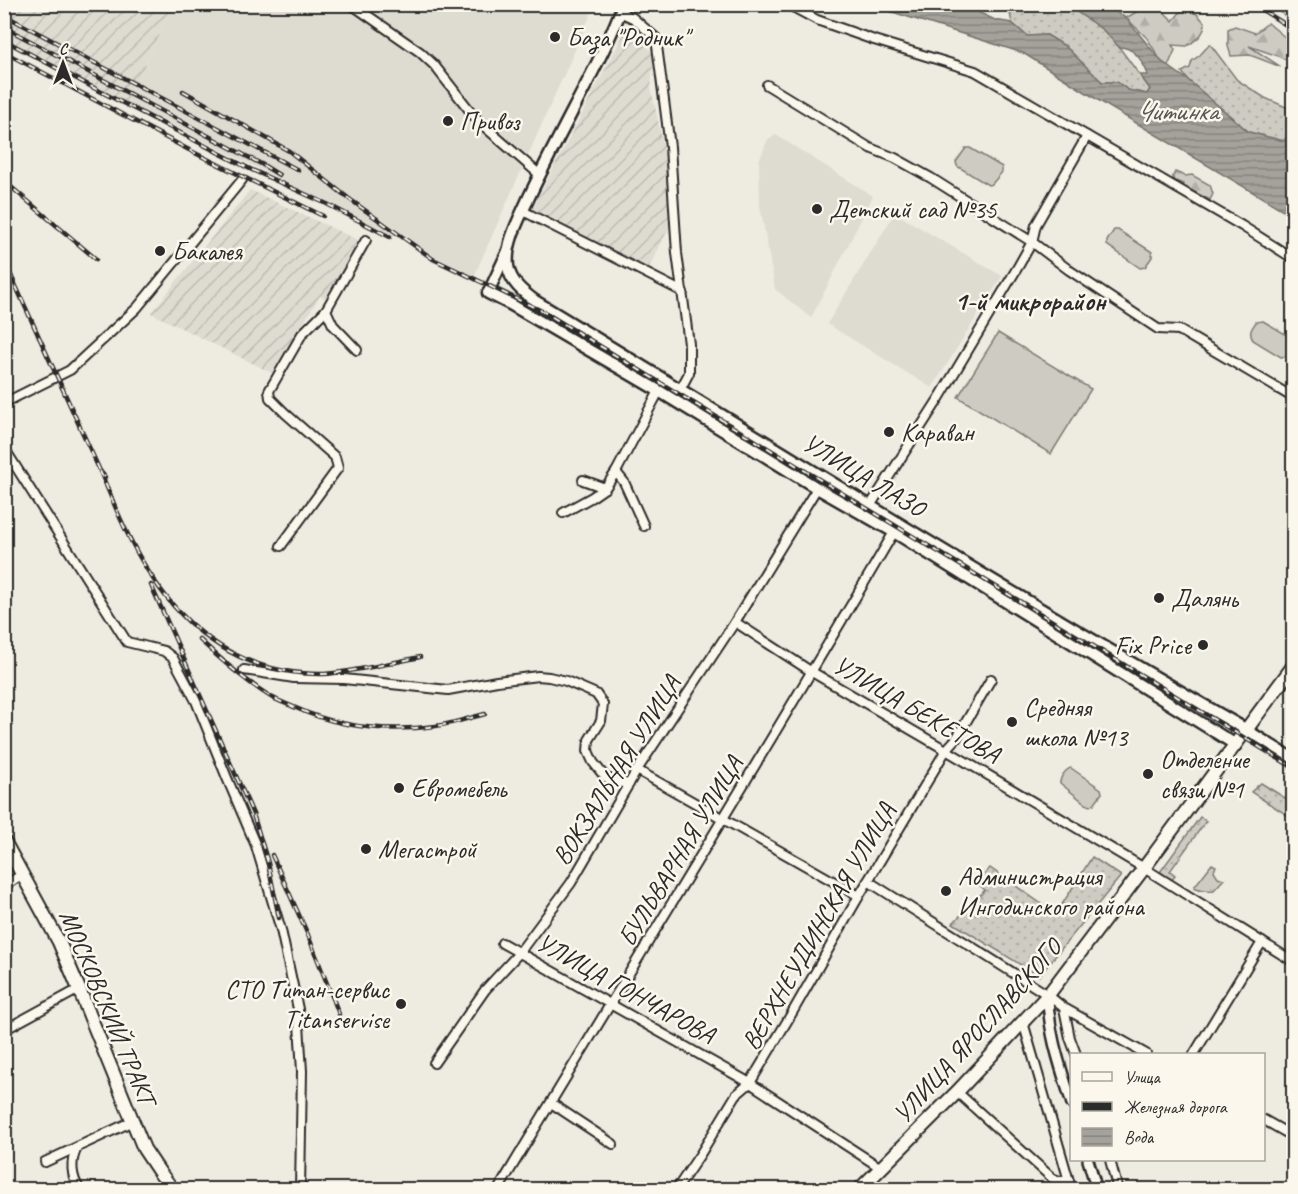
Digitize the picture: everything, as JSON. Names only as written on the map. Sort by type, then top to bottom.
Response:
[{"type":"main road","name":"УЛИЦА ЛАЗО","points":[[622,8],[609,39],[540,175],[510,245],[508,267],[512,279],[520,289],[535,301],[870,506],[1247,730]]},
{"type":"main road","name":"УЛИЦА ЛАЗО","points":[[488,293],[510,303],[894,532],[1236,745]]},
{"type":"main road","name":"УЛИЦА ЯРОСЛАВСКОГО","points":[[859,1190],[957,1092],[1048,995],[1236,745],[1293,665]]},
{"type":"main road","name":"МОСКОВСКИЙ ТРАКТ","points":[[4,841],[59,942],[144,1149],[173,1190]]},
{"type":"street","points":[[351,4],[420,52],[434,65],[478,121],[540,175]]},
{"type":"street","points":[[787,4],[817,20],[855,34],[975,71],[1242,226],[1293,260]]},
{"type":"street","points":[[622,8],[656,38],[670,147],[677,253],[689,344],[688,373],[680,390]]},
{"type":"street","points":[[767,85],[870,148],[895,158],[931,178],[1032,242],[1069,270],[1158,329],[1179,330],[1293,398]]},
{"type":"street","points":[[870,506],[940,397],[1032,242],[1036,225],[1087,136]]},
{"type":"street","points":[[4,403],[70,370],[137,308],[242,180]]},
{"type":"street","points":[[523,211],[682,292]]},
{"type":"street","points":[[281,546],[338,468],[335,457],[270,398],[269,391],[302,334],[326,310],[366,240]]},
{"type":"street","points":[[488,293],[510,245]]},
{"type":"street","points":[[326,310],[333,325],[357,350]]},
{"type":"street","points":[[563,513],[605,488],[616,472],[659,391]]},
{"type":"street","points":[[4,448],[127,642],[164,651],[172,658],[196,701],[256,846],[281,930],[298,1009],[302,1071],[300,1190]]},
{"type":"street","points":[[616,472],[624,482],[644,526]]},
{"type":"street","points":[[583,480],[605,488]]},
{"type":"street","name":"ВОКЗАЛЬНАЯ УЛИЦА","points":[[434,1063],[485,990],[519,952],[571,883],[637,770],[735,622],[817,488]]},
{"type":"street","name":"БУЛЬВАРНАЯ УЛИЦА","points":[[498,1190],[724,820],[894,532]]},
{"type":"street","name":"УЛИЦА БЕКЕТОВА","points":[[735,622],[812,672],[1144,868],[1293,962]]},
{"type":"street","points":[[244,670],[294,678],[344,679],[447,690],[538,676],[566,681],[596,694],[603,704],[601,721],[589,740],[588,751],[592,762],[605,777],[629,784]]},
{"type":"street","name":"ВЕРХНЕУДИНСКАЯ УЛИЦА","points":[[676,1190],[702,1153],[736,1095],[750,1083],[859,896],[991,678]]},
{"type":"street","name":"УЛИЦА ЛАЗО","points":[[1247,730],[1293,759]]},
{"type":"street","points":[[637,770],[859,896]]},
{"type":"street","points":[[4,886],[23,874]]},
{"type":"street","points":[[868,881],[1048,995],[1064,1008],[1144,1053]]},
{"type":"street","points":[[1195,1053],[1263,942]]},
{"type":"street","name":"УЛИЦА ГОНЧАРОВА","points":[[502,943],[750,1083],[881,1168]]},
{"type":"street","points":[[4,1030],[79,989]]},
{"type":"street","points":[[1048,995],[1048,1015],[1053,1041],[1070,1100]]},
{"type":"street","points":[[1064,1008],[1076,1053]]},
{"type":"street","points":[[1023,1022],[1072,1190]]},
{"type":"street","points":[[957,1092],[1052,1178],[1060,1181],[1069,1180]]},
{"type":"street","points":[[550,1103],[613,1144]]},
{"type":"street","points":[[1265,1120],[1293,1137]]},
{"type":"street","points":[[45,1162],[133,1121]]},
{"type":"street","points":[[78,1146],[72,1156],[72,1168],[80,1190]]},
{"type":"street","points":[[1088,1161],[1097,1190]]},
{"type":"street","points":[[1110,1161],[1118,1190]]},
{"type":"street","points":[[1218,1190],[1223,1188],[1242,1190]]},
{"type":"shaded area","points":[[292,4],[316,9],[347,4],[595,5],[474,276],[127,103],[173,5]]},
{"type":"shaded area","points":[[4,5],[173,5],[127,103],[5,42]]},
{"type":"shaded area","points":[[629,24],[654,55],[651,88],[666,158],[670,226],[648,269],[532,209]]},
{"type":"shaded area","points":[[776,135],[873,196],[811,318],[775,289],[760,205],[759,161],[768,139]]},
{"type":"shaded area","points":[[250,190],[358,240],[328,299],[320,296],[272,373],[151,313]]},
{"type":"shaded area","points":[[895,213],[1002,276],[932,388],[827,324]]},
{"type":"green space","points":[[1067,5],[1103,30],[1119,47],[1150,89],[1147,94],[1128,90],[1117,82],[1102,82],[1065,46],[1047,35],[1027,36],[1012,23],[1010,13],[1016,9]]},
{"type":"green space","points":[[1148,5],[1163,11],[1173,21],[1183,9],[1197,14],[1205,23],[1202,34],[1187,46],[1172,45],[1175,50],[1168,66],[1161,61],[1147,38],[1126,18]]},
{"type":"green space","points":[[1268,23],[1293,44],[1293,63],[1249,46],[1281,67],[1250,55],[1231,56],[1228,46],[1228,29],[1235,26],[1255,33]]},
{"type":"green space","points":[[1210,44],[1237,80],[1265,98],[1293,110],[1293,134],[1283,141],[1249,132],[1188,80],[1182,72],[1190,68],[1192,61]]},
{"type":"green space","points":[[966,148],[970,148],[1002,167],[1002,172],[992,184],[988,185],[957,166],[956,162]]},
{"type":"green space","points":[[1175,172],[1185,176],[1192,175],[1210,185],[1213,194],[1210,200],[1191,190],[1188,192],[1183,189],[1183,184],[1173,180]]},
{"type":"green space","points":[[1114,230],[1118,230],[1152,252],[1152,257],[1145,267],[1140,268],[1107,245]]},
{"type":"green space","points":[[1263,321],[1292,338],[1292,348],[1284,357],[1253,340],[1252,328],[1256,322]]},
{"type":"green space","points":[[998,333],[1091,389],[1051,454],[958,397]]},
{"type":"green space","points":[[1071,768],[1101,789],[1102,793],[1094,804],[1090,806],[1086,804],[1060,783],[1061,778]]},
{"type":"green space","points":[[1261,783],[1293,803],[1293,819],[1251,792]]},
{"type":"green space","points":[[1200,817],[1206,821],[1170,871],[1175,875],[1172,880],[1160,872]]},
{"type":"green space","points":[[1092,857],[1121,876],[1039,976],[953,923],[985,890],[977,883],[990,868],[1056,914]]},
{"type":"green space","points":[[1212,864],[1216,866],[1214,871],[1218,877],[1224,879],[1213,891],[1194,887]]},
{"type":"water","name":"Читинка","points":[[870,5],[963,5],[995,20],[1012,23],[1027,36],[1047,35],[1065,46],[1102,82],[1117,82],[1128,90],[1147,94],[1150,89],[1140,75],[1148,75],[1137,56],[1129,49],[1119,47],[1103,30],[1067,5],[1105,5],[1126,18],[1161,61],[1188,80],[1249,132],[1288,142],[1293,148],[1293,216],[1023,53]]},
{"type":"railway","points":[[1253,4],[1294,30]]},
{"type":"railway","points":[[1271,4],[1288,16]]},
{"type":"railway","points":[[4,15],[298,170]]},
{"type":"railway","points":[[4,27],[279,175]]},
{"type":"railway","points":[[4,40],[250,169],[327,204],[390,237]]},
{"type":"railway","points":[[4,52],[191,151],[323,216]]},
{"type":"railway","points":[[183,91],[289,151],[348,198],[433,259],[544,312],[1294,768]]},
{"type":"railway","points":[[4,181],[96,259]]},
{"type":"railway","points":[[4,260],[100,471],[105,477]]},
{"type":"railway","points":[[100,471],[130,539],[158,586],[175,608],[216,643],[264,666],[292,672],[321,674],[420,657]]},
{"type":"railway","points":[[151,585],[253,814],[268,863],[279,918]]},
{"type":"railway","points":[[199,639],[233,670],[271,697],[330,720],[365,727],[400,729],[442,725],[485,714]]},
{"type":"railway","points":[[272,855],[308,935],[339,1014]]},
{"type":"place","name":"База \"Родник\"","points":[[555,37]]},
{"type":"place","name":"Привоз","points":[[448,121]]},
{"type":"place","name":"Детский сад №35","points":[[817,209]]},
{"type":"place","name":"Бакалея","points":[[160,251]]},
{"type":"place","name":"Караван","points":[[889,432]]},
{"type":"place","name":"Далянь","points":[[1159,598]]},
{"type":"place","name":"Fix Price","points":[[1203,645]]},
{"type":"place","name":"Средняя школа №13","points":[[1012,722]]},
{"type":"place","name":"Отделение связи №1","points":[[1148,774]]},
{"type":"place","name":"Евромебель","points":[[399,788]]},
{"type":"place","name":"Мегастрой","points":[[366,849]]},
{"type":"place","name":"Администрация Ингодинского района","points":[[946,891]]},
{"type":"place","name":"СТО Титан-сервис Titanservise","points":[[401,1004]]},
{"type":"district","name":"1-й микрорайон","points":[[1030,301]]}]
